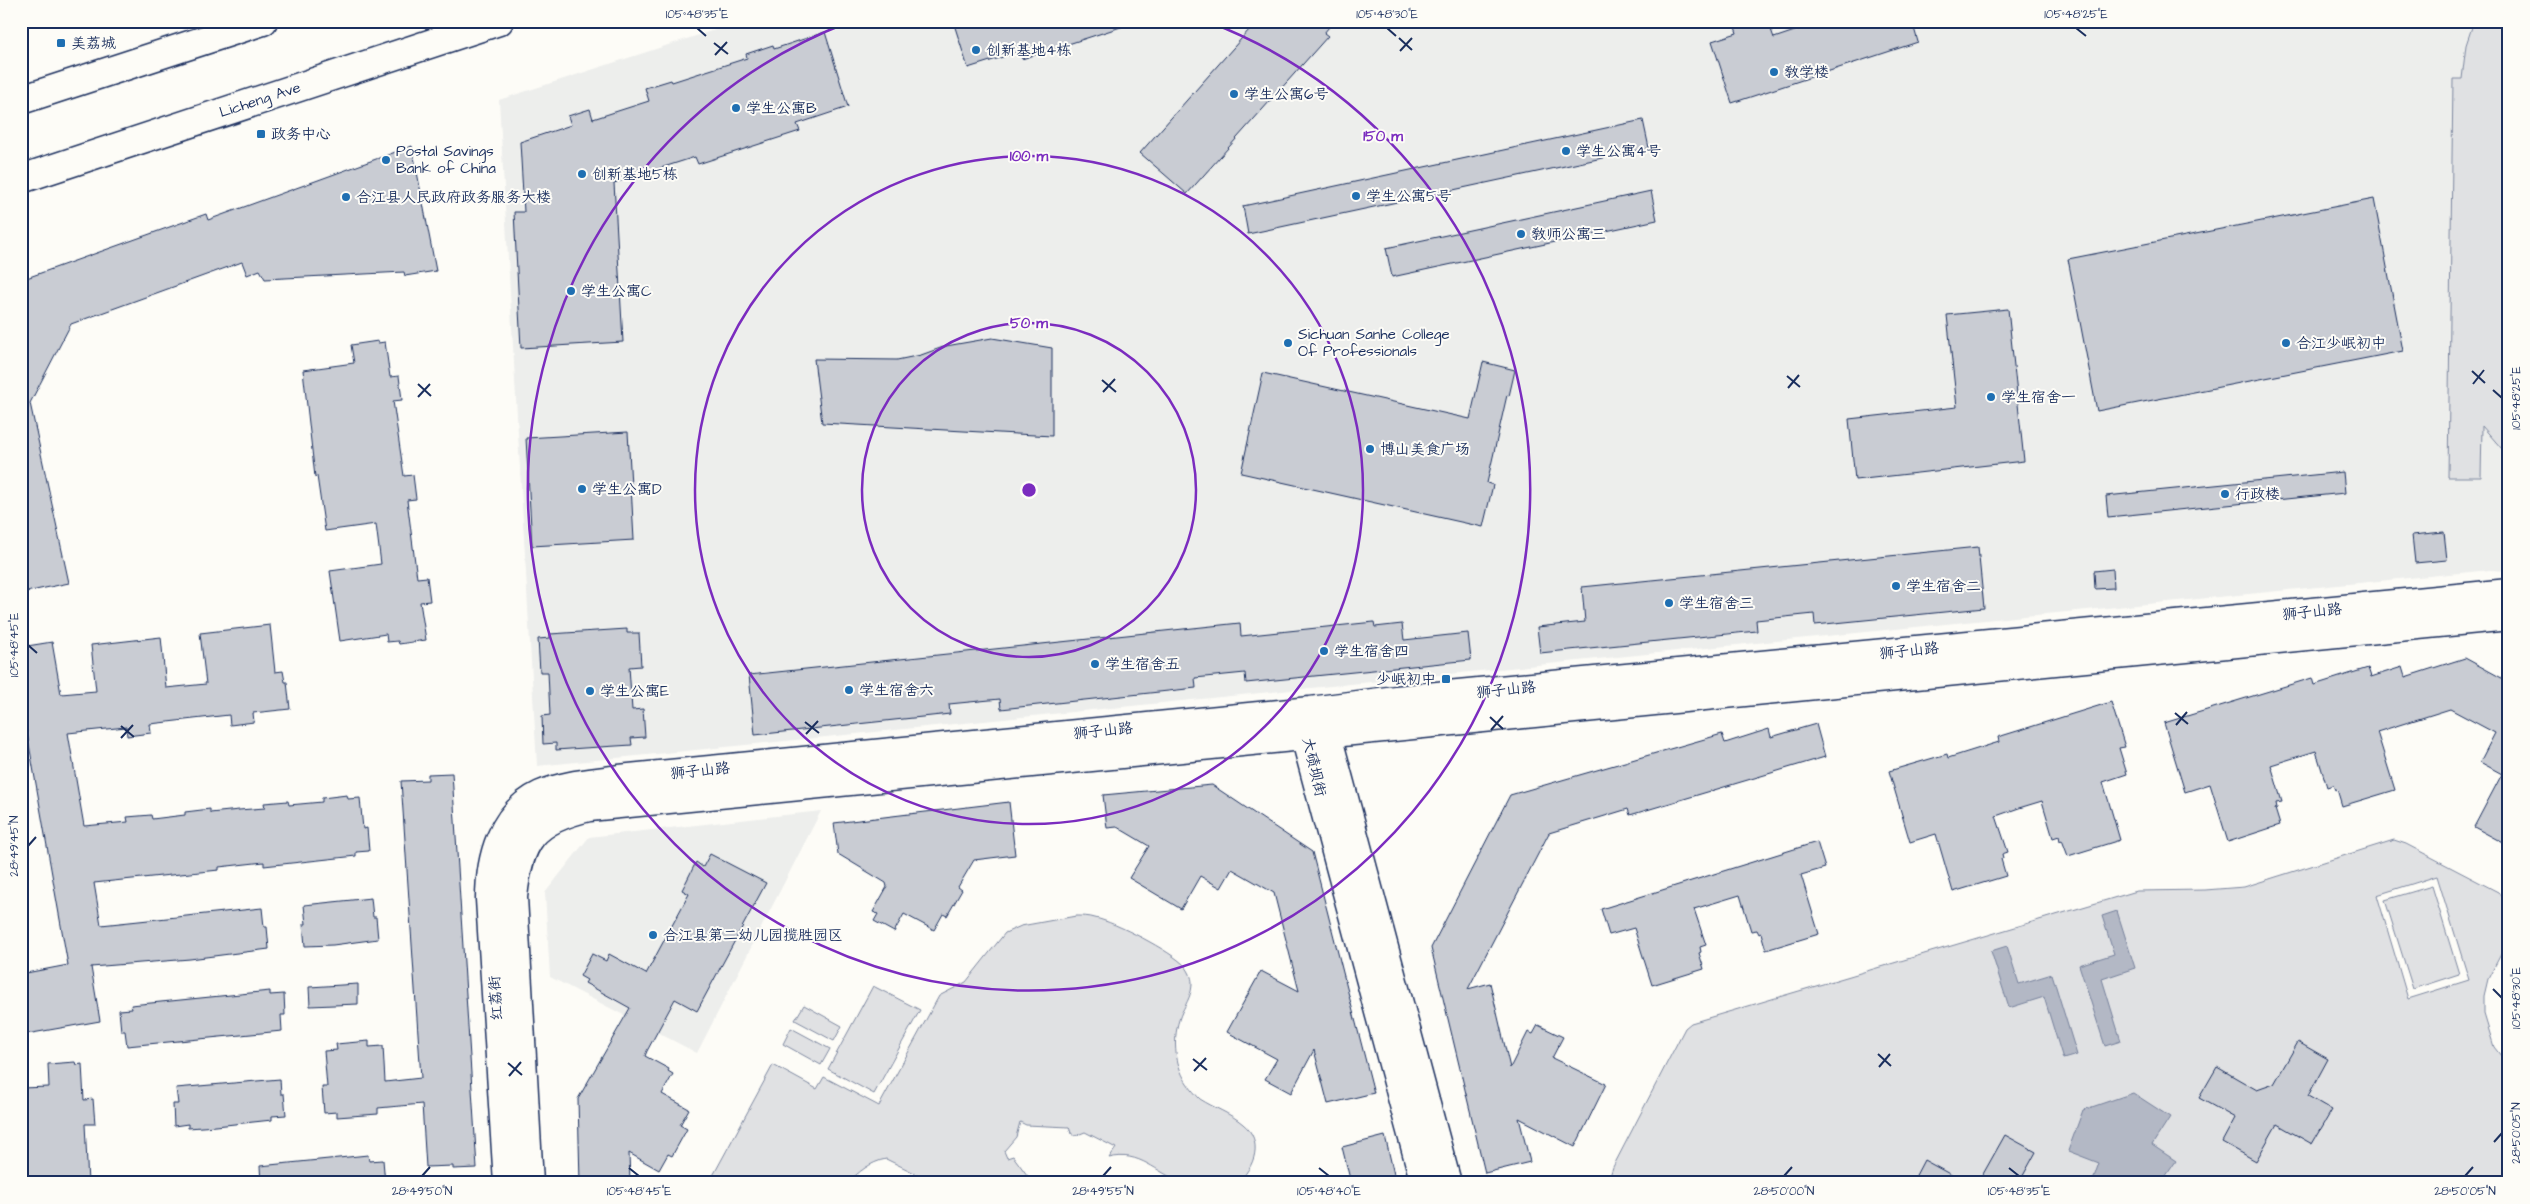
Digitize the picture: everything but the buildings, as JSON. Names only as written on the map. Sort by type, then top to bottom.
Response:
[{"type":"street","points":[[21,100],[263,21]]},
{"type":"street","name":"Licheng Ave","points":[[21,178],[498,21]]},
{"type":"street","name":"狮子山路","points":[[1314,727],[1415,698],[2509,593]]},
{"type":"street","name":"狮子山路","points":[[522,828],[540,796],[565,787],[620,779],[1314,727],[1457,720],[2509,616]]},
{"type":"street","name":"大碛坝街","points":[[1314,727],[1425,1183]]},
{"type":"street","name":"大碛坝街","points":[[1314,727],[1447,1183]]},
{"type":"street","name":"红荔街","points":[[508,1183],[490,899],[490,871],[502,834],[522,828],[522,851],[516,869],[513,897],[530,1183]]},
{"type":"shaded area","name":"Sichuan Sanhe College Of Professionals","points":[[742,21],[2509,21],[2509,571],[2490,570],[537,766],[499,100]]},
{"type":"shaded area","points":[[2474,21],[2509,21],[2509,457],[2482,426],[2481,477],[2448,477],[2453,79],[2462,79],[2466,45]]},
{"type":"shaded area","name":"合江县第二幼儿园揽胜园区","points":[[821,811],[697,1053],[550,977],[545,893],[589,837]]},
{"type":"shaded area","points":[[2394,840],[2406,844],[2498,892],[2509,904],[2509,939],[2488,979],[2484,996],[2484,1014],[2494,1047],[2509,1066],[2509,1183],[1611,1183],[1610,1176],[1613,1167],[1685,1028],[1691,1023],[2137,891],[2205,890],[2244,887]],"holes":[[[2437,876],[2469,980],[2408,999],[2377,895]]]},
{"type":"shaded area","points":[[2432,886],[2459,974],[2413,989],[2385,900]]},
{"type":"shaded area","points":[[2117,911],[2135,968],[2102,979],[2121,1041],[2105,1046],[2079,965],[2114,954],[2102,916]]},
{"type":"shaded area","points":[[1076,916],[1093,917],[1129,931],[1156,945],[1178,960],[1188,970],[1192,987],[1177,1028],[1176,1054],[1185,1080],[1200,1099],[1238,1120],[1250,1131],[1255,1146],[1255,1154],[1248,1169],[1237,1183],[1201,1185],[1182,1182],[1130,1157],[1109,1158],[1116,1148],[1085,1132],[1075,1136],[1071,1133],[1069,1127],[1026,1125],[1020,1122],[1016,1137],[1004,1151],[1007,1158],[1013,1156],[1033,1183],[935,1183],[886,1159],[880,1160],[860,1171],[847,1183],[709,1183],[773,1065],[817,1089],[824,1077],[879,1106],[939,996],[966,982],[1005,933],[1021,926]]},
{"type":"shaded area","points":[[2007,946],[2019,984],[2052,974],[2077,1055],[2063,1059],[2044,997],[2009,1008],[1991,951]]},
{"type":"shaded area","points":[[873,986],[920,1010],[874,1094],[828,1069]]},
{"type":"shaded area","points":[[804,1005],[842,1026],[834,1041],[795,1020]]},
{"type":"shaded area","points":[[791,1028],[830,1049],[821,1065],[783,1044]]},
{"type":"shaded area","points":[[2133,1093],[2170,1117],[2152,1145],[2176,1161],[2161,1183],[2092,1183],[2099,1163],[2068,1151],[2083,1110]]},
{"type":"place","name":"美荔城","points":[[61,43]]},
{"type":"place","name":"创新基地4栋","points":[[976,50]]},
{"type":"place","name":"教学楼","points":[[1774,72]]},
{"type":"place","name":"学生公寓6号","points":[[1234,94]]},
{"type":"place","name":"学生公寓B","points":[[736,108]]},
{"type":"place","name":"政务中心","points":[[261,134]]},
{"type":"place","name":"学生公寓4号","points":[[1566,151]]},
{"type":"place","name":"Postal Savings Bank of China","points":[[386,160]]},
{"type":"place","name":"创新基地5栋","points":[[582,174]]},
{"type":"place","name":"学生公寓5号","points":[[1356,196]]},
{"type":"place","name":"合江县人民政府政务服务大楼","points":[[346,197]]},
{"type":"place","name":"教师公寓三","points":[[1521,234]]},
{"type":"place","name":"学生公寓C","points":[[571,291]]},
{"type":"place","name":"Sichuan Sanhe College Of Professionals","points":[[1288,343]]},
{"type":"place","name":"合江少岷初中","points":[[2286,343]]},
{"type":"place","name":"学生宿舍一","points":[[1991,397]]},
{"type":"place","name":"博山美食广场","points":[[1370,449]]},
{"type":"place","name":"学生公寓D","points":[[582,489]]},
{"type":"place","name":"行政楼","points":[[2225,494]]},
{"type":"place","name":"学生宿舍二","points":[[1896,586]]},
{"type":"place","name":"学生宿舍三","points":[[1669,603]]},
{"type":"place","name":"学生宿舍四","points":[[1324,651]]},
{"type":"place","name":"学生宿舍五","points":[[1095,664]]},
{"type":"place","name":"少岷初中","points":[[1446,679]]},
{"type":"place","name":"学生宿舍六","points":[[849,690]]},
{"type":"place","name":"学生公寓E","points":[[590,691]]},
{"type":"place","name":"合江县第二幼儿园揽胜园区","points":[[653,935]]}]
